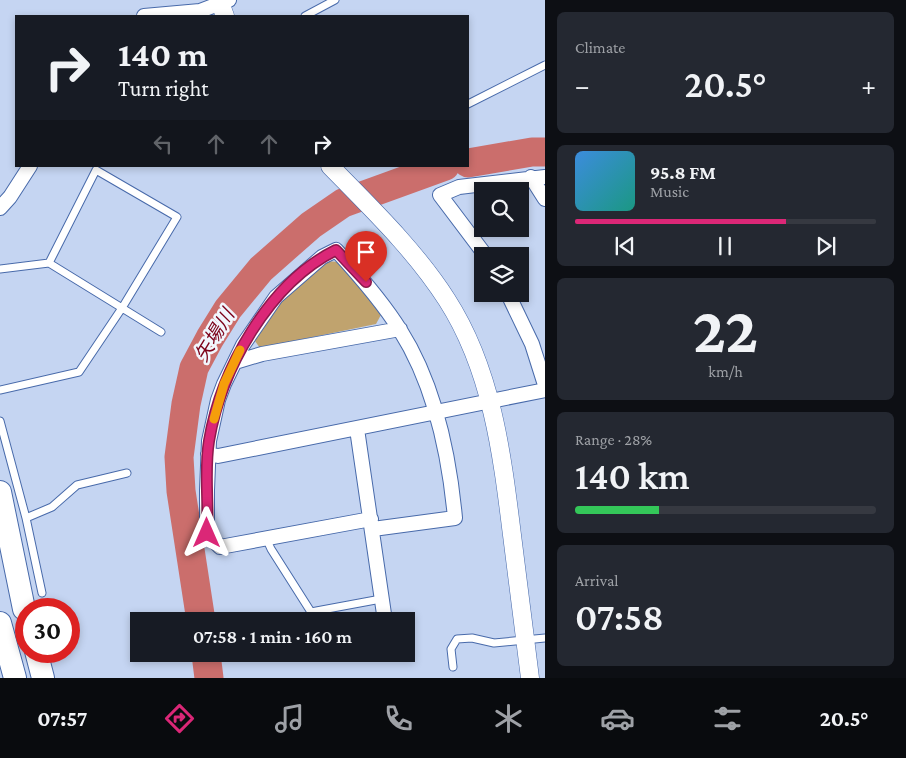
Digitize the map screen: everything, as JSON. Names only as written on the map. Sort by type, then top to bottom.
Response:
[{"type":"highway","points":[[0,492],[22,598]]},
{"type":"highway","points":[[0,528],[21,598]]},
{"type":"highway","points":[[0,623],[15,678]]},
{"type":"highway","points":[[39,663],[43,678]]},
{"type":"street","points":[[158,15],[200,12],[223,5]]},
{"type":"street","points":[[0,208],[10,197],[29,167]]},
{"type":"street","points":[[331,167],[413,253],[448,302],[473,351],[491,401],[504,471],[530,678]]},
{"type":"street","points":[[479,247],[440,195],[459,187],[538,177],[545,199]]},
{"type":"street","points":[[336,250],[366,282],[400,328],[417,360],[436,412],[447,460],[455,518],[372,524],[266,538],[220,547],[207,533],[208,454],[218,400],[246,340],[276,297],[322,257],[336,250]]},
{"type":"street","points":[[512,302],[532,344],[545,385]]},
{"type":"street","points":[[235,362],[262,354],[400,328]]},
{"type":"street","points":[[208,454],[218,456],[545,390]]},
{"type":"street","points":[[357,429],[384,612]]},
{"type":"lane","points":[[307,15],[335,0]]},
{"type":"lane","points":[[469,103],[545,65]]},
{"type":"lane","points":[[0,390],[80,372],[178,217],[96,170],[49,263]]},
{"type":"lane","points":[[0,269],[49,263],[161,332]]},
{"type":"lane","points":[[0,421],[26,518],[42,593]]},
{"type":"lane","points":[[26,518],[52,507],[77,485],[127,473]]},
{"type":"lane","points":[[266,538],[311,612],[382,599]]},
{"type":"lane","points":[[453,667],[451,649],[457,638],[472,638],[494,643],[545,638]]},
{"type":"shaded area","points":[[326,261],[339,262],[382,313],[376,324],[260,348],[252,337],[281,299]]},
{"type":"waterway","name":"矢場川","points":[[469,163],[532,152],[545,152]]},
{"type":"waterway","name":"矢場川","points":[[200,612],[181,491],[179,457],[186,404],[194,368],[210,338],[228,309],[261,269],[311,225],[343,203],[442,167]]},
{"type":"waterway","name":"矢場川","points":[[207,662],[209,678]]},
{"type":"slow traffic","points":[[214,419],[224,384],[240,350]]},
{"type":"route","points":[[207,533],[209,441],[218,400],[246,340],[276,297],[322,257],[336,250],[366,282]]}]
